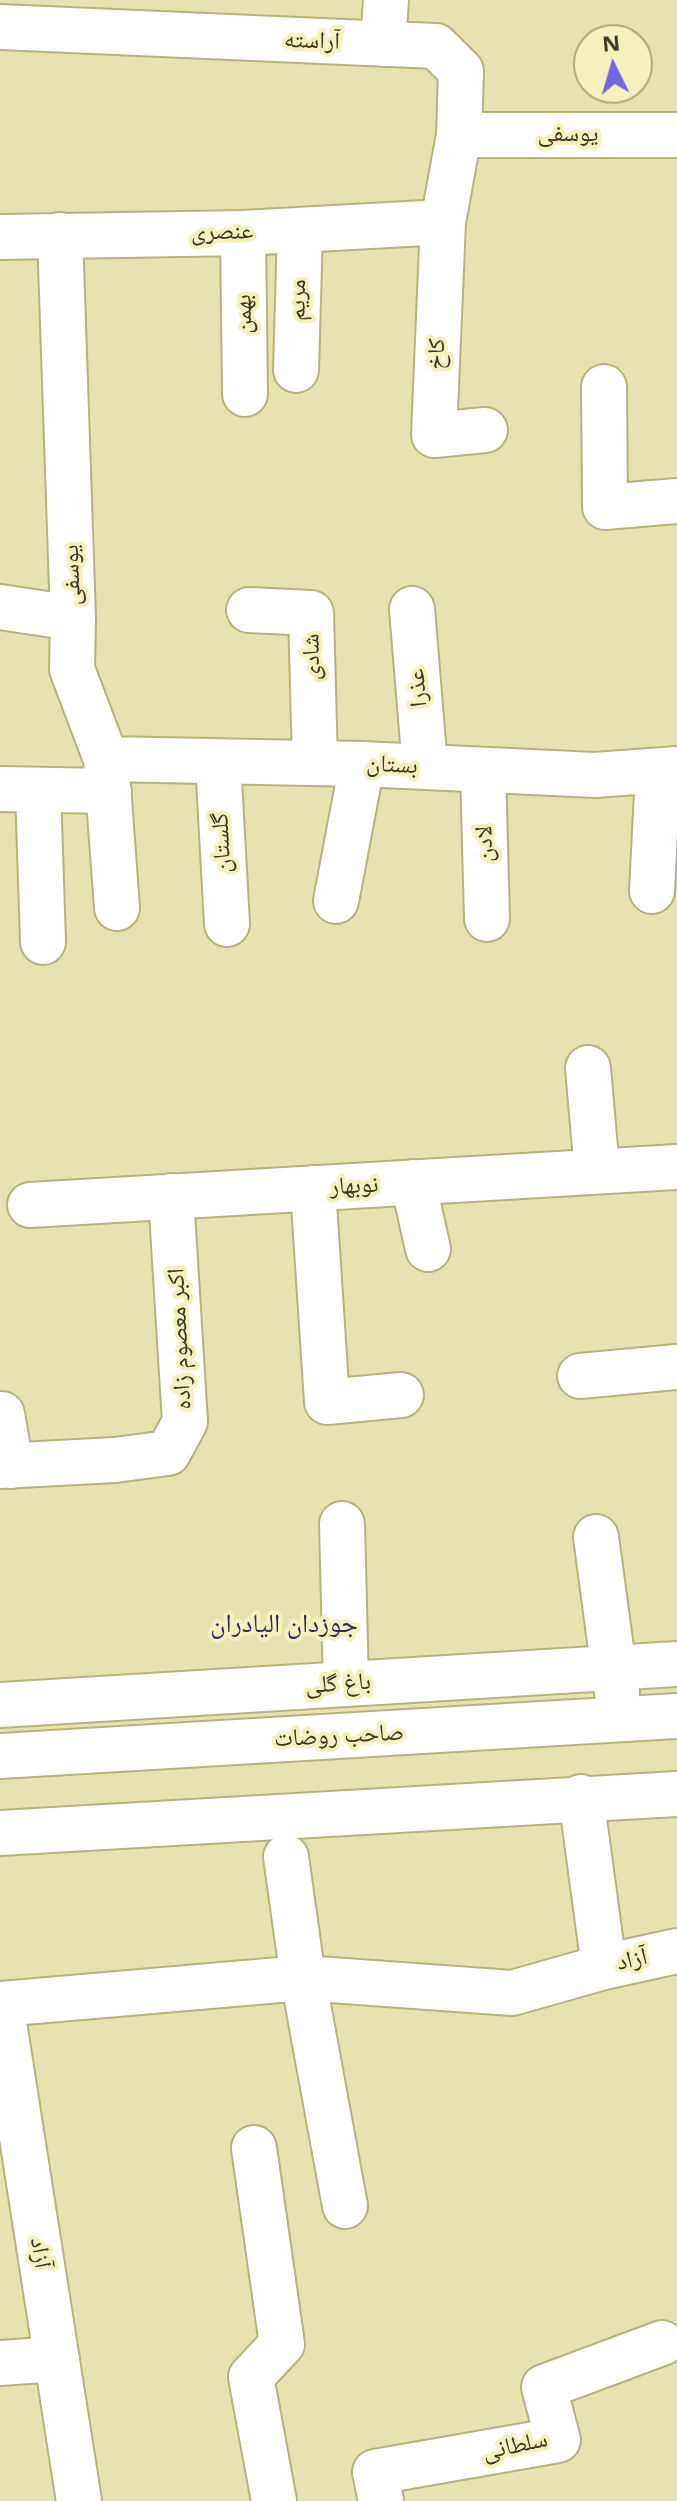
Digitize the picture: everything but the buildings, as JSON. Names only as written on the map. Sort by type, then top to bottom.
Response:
[{"type":"street","points":[[383,44],[386,0]]},
{"type":"street","name":"آراسته","points":[[0,27],[436,46],[461,71],[459,135],[443,222]]},
{"type":"street","name":"یوسفی","points":[[459,135],[677,135]]},
{"type":"street","name":"عنصری","points":[[0,237],[243,233],[443,222]]},
{"type":"street","name":"کاخ","points":[[443,222],[434,435],[485,430]]},
{"type":"street","name":"مریم","points":[[296,370],[300,230]]},
{"type":"street","name":"بهمن","points":[[243,233],[245,394]]},
{"type":"street","name":"یوسفی","points":[[60,235],[73,618],[72,669],[108,775],[117,908]]},
{"type":"street","points":[[604,387],[605,507],[677,501]]},
{"type":"street","points":[[0,607],[73,618]]},
{"type":"street","name":"عذرا","points":[[412,609],[425,767]]},
{"type":"street","name":"شادی","points":[[249,610],[311,613],[315,763]]},
{"type":"street","name":"بستان","points":[[19,790],[108,775],[218,762],[362,764],[595,775],[667,771]]},
{"type":"street","name":"گلستان","points":[[218,762],[227,924]]},
{"type":"street","points":[[336,901],[362,764]]},
{"type":"street","name":"لادن","points":[[483,770],[487,919]]},
{"type":"street","points":[[652,891],[667,771]]},
{"type":"street","points":[[19,790],[43,942]]},
{"type":"street","points":[[588,1068],[597,1171]]},
{"type":"street","name":"نوبهار","points":[[30,1205],[677,1167]]},
{"type":"street","points":[[413,1182],[428,1249]]},
{"type":"street","points":[[313,1188],[327,1402],[401,1395]]},
{"type":"street","name":"اکبر معصوم زاده","points":[[6,1466],[115,1460],[168,1453],[185,1422],[171,1196]]},
{"type":"street","points":[[580,1376],[677,1367]]},
{"type":"street","points":[[2,1414],[6,1466]]},
{"type":"street","points":[[342,1524],[346,1684]]},
{"type":"street","points":[[596,1537],[621,1720]]},
{"type":"street","name":"باغ گلی","points":[[0,1705],[677,1664]]},
{"type":"street","name":"صاحب روضات","points":[[0,1756],[677,1716]]},
{"type":"street","points":[[0,1833],[581,1797],[677,1794]]},
{"type":"street","points":[[581,1797],[604,1967]]},
{"type":"street","points":[[286,1857],[303,1978],[345,2206]]},
{"type":"street","name":"آزاد","points":[[79,2501],[0,2004],[303,1978],[512,1993],[604,1967],[677,1951]]},
{"type":"street","points":[[254,2148],[282,2344],[251,2377],[274,2501]]},
{"type":"street","name":"سلطانی","points":[[381,2501],[375,2472],[558,2440],[544,2387],[662,2343]]},
{"type":"street","points":[[0,2363],[57,2359]]},
{"type":"district","name":"جوزدان الیادران","points":[[284,1625]]}]
